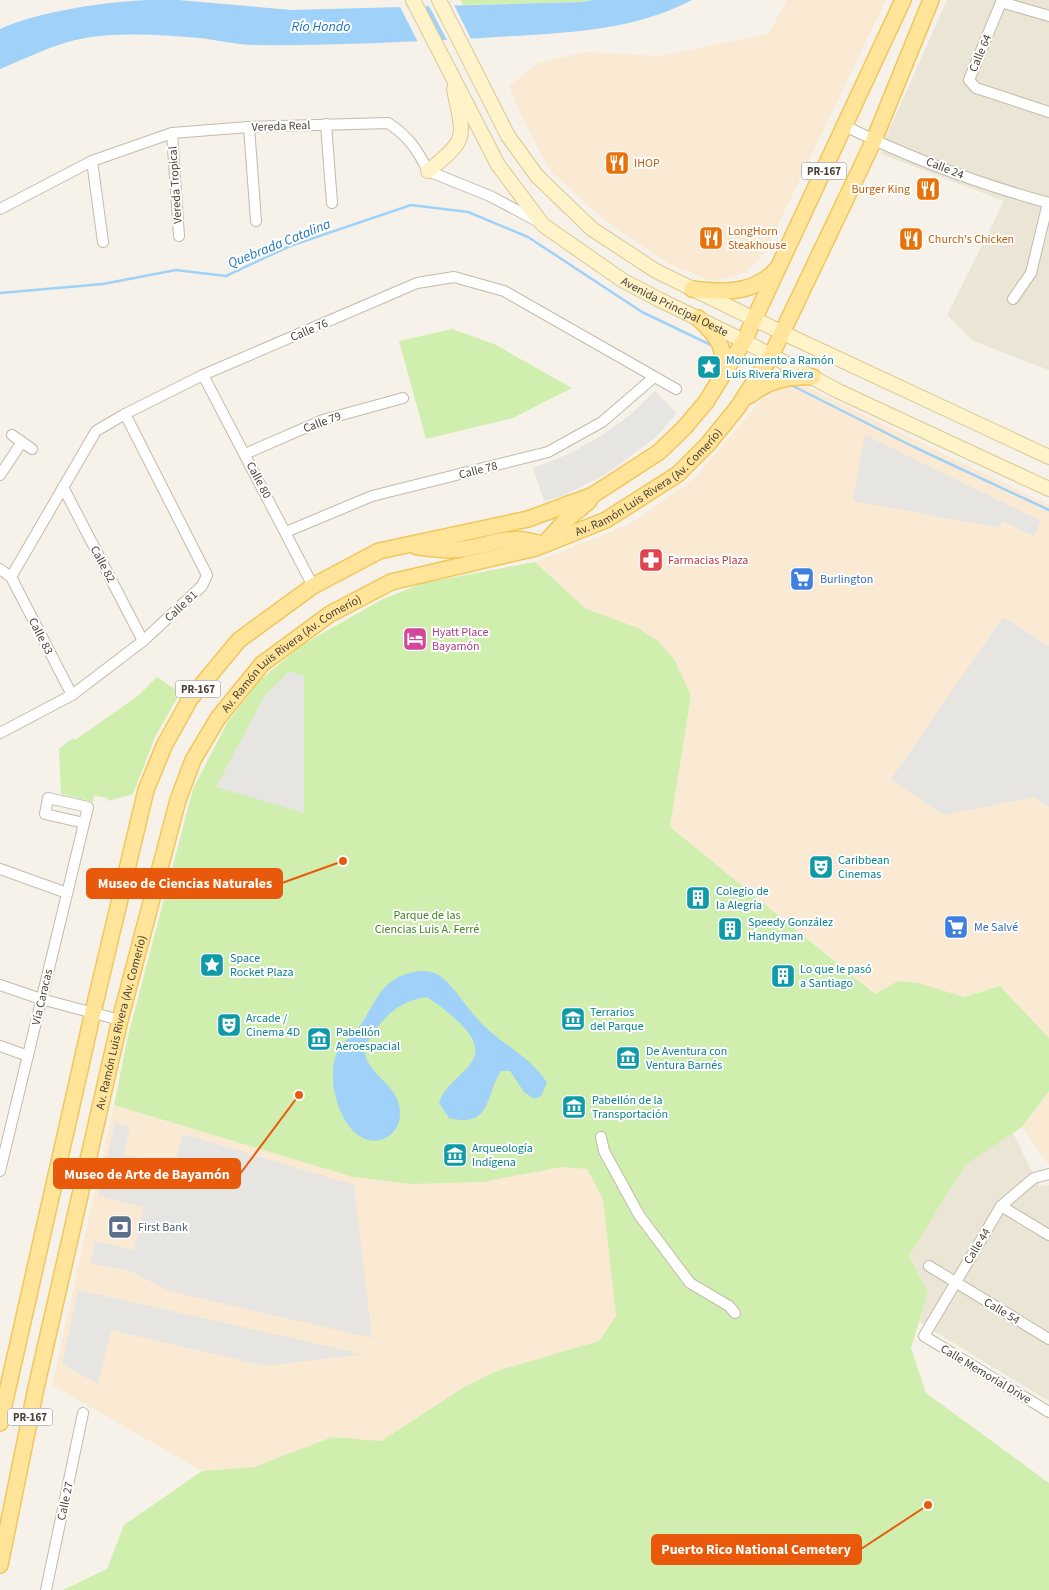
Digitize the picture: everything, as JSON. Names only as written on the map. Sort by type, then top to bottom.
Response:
[{"type":"main road","name":"Avenida Principal Oeste","points":[[413,0],[498,164],[543,225],[622,280],[813,377],[1049,489]]},
{"type":"main road","name":"Avenida Principal Oeste","points":[[438,0],[508,136],[537,176],[592,229],[626,253],[692,289],[1049,457]]},
{"type":"main road","name":"Av. Ramón Luis Rivera (Av. Comerío)","points":[[0,1423],[5,1380],[146,790],[164,746],[190,699],[239,640],[313,586],[380,551],[528,519],[599,492],[659,452],[684,428],[716,388],[755,320],[903,0]]},
{"type":"main road","name":"Av. Ramón Luis Rivera (Av. Comerío)","points":[[0,1565],[36,1388],[120,1020],[178,800],[194,760],[218,718],[262,664],[330,614],[391,582],[543,545],[606,520],[678,474],[708,444],[742,401],[771,356],[874,140],[931,0]]},
{"type":"main road","points":[[926,15],[936,0]]},
{"type":"main road","points":[[428,171],[456,148],[461,137],[462,129],[450,71]]},
{"type":"main road","points":[[692,289],[728,292],[749,288],[769,277],[782,264]]},
{"type":"main road","points":[[698,318],[711,331],[723,349],[723,364],[716,388]]},
{"type":"main road","points":[[742,401],[761,386],[775,380],[797,376],[813,377]]},
{"type":"main road","points":[[401,546],[444,551],[504,540],[526,539],[543,545],[563,523],[599,492]]},
{"type":"street","points":[[1002,1],[1049,16]]},
{"type":"street","name":"Calle 64","points":[[1002,1],[969,80],[976,88],[1049,112]]},
{"type":"street","name":"Vereda Real","points":[[0,209],[92,161],[172,133],[249,127],[388,123],[404,133],[428,171]]},
{"type":"street","points":[[326,124],[332,203]]},
{"type":"street","name":"Calle 24","points":[[845,126],[874,140],[990,186],[1049,203]]},
{"type":"street","points":[[249,127],[256,221]]},
{"type":"street","name":"Vereda Tropical","points":[[172,133],[179,236]]},
{"type":"street","points":[[92,161],[103,242]]},
{"type":"street","points":[[428,171],[490,196],[543,225]]},
{"type":"street","points":[[1013,299],[1031,273],[1049,203]]},
{"type":"street","name":"Calle 76","points":[[11,577],[96,431],[125,414],[204,375],[417,283],[454,277],[504,291],[653,378],[676,389]]},
{"type":"street","name":"Calle 80","points":[[204,375],[313,586]]},
{"type":"street","name":"Calle 78","points":[[286,532],[372,496],[548,452],[602,422],[653,378]]},
{"type":"street","name":"Calle 79","points":[[245,454],[323,420],[402,398]]},
{"type":"street","name":"Calle 81","points":[[0,733],[72,695],[143,641],[202,586],[207,575],[125,414]]},
{"type":"street","points":[[12,435],[32,449]]},
{"type":"street","points":[[0,475],[22,442]]},
{"type":"street","name":"Calle 82","points":[[63,488],[143,641]]},
{"type":"street","points":[[0,569],[11,577]]},
{"type":"street","name":"Calle 83","points":[[11,577],[72,695]]},
{"type":"street","name":"Vía Caracas","points":[[0,1171],[5,1128],[28,1056],[84,823]]},
{"type":"street","points":[[0,869],[67,893]]},
{"type":"street","points":[[0,985],[42,999],[120,1020]]},
{"type":"street","points":[[0,1046],[28,1056]]},
{"type":"street","points":[[601,1137],[604,1151],[639,1215],[690,1283],[729,1306],[734,1313]]},
{"type":"street","name":"Calle 44","points":[[924,1336],[1001,1206],[1034,1178],[1049,1174]]},
{"type":"street","points":[[1001,1206],[1049,1235]]},
{"type":"street","name":"Calle 54","points":[[929,1266],[1049,1339]]},
{"type":"street","name":"Calle Memorial Drive","points":[[924,1336],[1049,1412]]},
{"type":"street","name":"Calle 27","points":[[46,1590],[84,1413]]},
{"type":"shaded area","points":[[787,0],[886,0],[765,252],[746,272],[714,282],[669,264],[604,220],[550,171],[522,117],[509,86],[538,63],[585,52],[660,56],[768,34]]},
{"type":"shaded area","points":[[947,0],[1049,0],[1049,370],[973,341],[947,315],[1004,201],[881,154],[886,137]]},
{"type":"shaded area","points":[[794,381],[1049,505],[1049,1038],[999,986],[964,997],[919,983],[898,981],[876,994],[670,827],[691,695],[674,659],[657,640],[636,627],[586,609],[535,562],[628,525],[694,479],[762,399]]},
{"type":"shaded area","points":[[655,391],[677,413],[655,438],[606,474],[563,496],[544,501],[533,468],[569,454],[601,436],[629,416]]},
{"type":"shaded area","points":[[865,435],[1041,521],[1034,536],[1002,521],[1000,528],[853,501]]},
{"type":"shaded area","points":[[1003,617],[1049,646],[1049,807],[1034,797],[944,815],[891,779]]},
{"type":"shaded area","points":[[290,671],[304,676],[304,813],[216,787],[265,695]]},
{"type":"shaded area","points":[[1049,1091],[1049,1164],[1048,1164],[1022,1127]]},
{"type":"shaded area","points":[[114,1105],[353,1177],[410,1184],[483,1182],[562,1167],[587,1169],[603,1199],[616,1316],[599,1341],[463,1388],[381,1441],[332,1437],[254,1467],[202,1471],[52,1385]]},
{"type":"shaded area","points":[[115,1123],[130,1126],[124,1155],[174,1166],[183,1134],[354,1185],[372,1338],[169,1291],[130,1271],[90,1263],[95,1241],[134,1250],[144,1207],[98,1196]]},
{"type":"shaded area","points":[[1013,1133],[1039,1186],[1049,1185],[1049,1401],[919,1322],[928,1292],[909,1256],[965,1165]]},
{"type":"shaded area","points":[[78,1290],[363,1354],[266,1366],[111,1330],[98,1384],[62,1364]]},
{"type":"green space","points":[[460,0],[593,0],[583,2],[463,5]]},
{"type":"green space","points":[[452,329],[494,344],[572,388],[513,418],[426,439],[399,341]]},
{"type":"green space","name":"Parque de las Ciencias Luis A. Ferré","points":[[535,562],[586,609],[636,627],[657,640],[674,659],[691,695],[670,827],[875,994],[898,981],[919,983],[964,997],[1000,986],[1049,1038],[1049,1091],[1022,1127],[965,1165],[909,1256],[928,1292],[911,1348],[926,1393],[1049,1483],[1049,1590],[63,1590],[107,1569],[124,1525],[202,1471],[254,1467],[332,1437],[381,1441],[463,1388],[494,1372],[599,1341],[616,1316],[603,1199],[587,1169],[562,1167],[483,1182],[410,1184],[353,1177],[114,1105],[128,1036],[193,789],[227,723],[259,681],[302,645],[383,599],[423,583]]},
{"type":"green space","points":[[157,677],[180,693],[155,737],[133,794],[108,801],[108,798],[94,796],[93,802],[61,794],[59,749],[139,695]]},
{"type":"water","name":"Río Hondo","points":[[148,0],[178,0],[292,10],[583,2],[593,0],[692,0],[642,20],[616,26],[536,35],[280,45],[251,45],[199,38],[156,35],[99,36],[63,43],[0,69],[0,29],[34,17],[72,8]]},
{"type":"water","points":[[419,971],[433,972],[439,975],[482,1024],[525,1058],[547,1083],[541,1096],[534,1099],[524,1092],[510,1071],[501,1071],[485,1108],[480,1114],[473,1119],[449,1118],[439,1103],[446,1090],[472,1062],[475,1046],[466,1029],[441,1007],[427,997],[416,999],[389,1014],[376,1029],[364,1048],[372,1068],[393,1091],[400,1113],[397,1127],[388,1137],[382,1140],[368,1140],[353,1131],[341,1112],[334,1089],[333,1067],[335,1058],[337,1052],[362,1023],[380,993],[399,977]]},
{"type":"pier","points":[[453,3],[472,41],[448,42],[428,4]]},
{"type":"pier","points":[[424,4],[443,43],[419,44],[399,5]]},
{"type":"waterway","name":"Quebrada Catalina","points":[[0,293],[103,284],[176,270],[226,276],[290,246],[411,205],[468,212],[528,237],[642,312],[713,346]]},
{"type":"waterway","points":[[793,386],[914,447],[1049,510]]},
{"type":"place","name":"IHOP","points":[[617,163]]},
{"type":"place","name":"Burger King","points":[[928,189]]},
{"type":"place","name":"LongHorn Steakhouse","points":[[711,238]]},
{"type":"place","name":"Church's Chicken","points":[[911,239]]},
{"type":"place","name":"Monumento a Ramón Luis Rivera Rivera","points":[[709,367]]},
{"type":"place","name":"Farmacias Plaza","points":[[651,560]]},
{"type":"place","name":"Burlington","points":[[802,579]]},
{"type":"place","name":"Hyatt Place Bayamón","points":[[415,639]]},
{"type":"place","name":"Museo de Ciencias Naturales","points":[[343,861]]},
{"type":"place","name":"Caribbean Cinemas","points":[[821,867]]},
{"type":"place","name":"Colegio de la Alegría","points":[[698,898]]},
{"type":"place","name":"Me Salvé","points":[[956,927]]},
{"type":"place","name":"Speedy González Handyman","points":[[730,929]]},
{"type":"place","name":"Space Rocket Plaza","points":[[212,965]]},
{"type":"place","name":"Lo que le pasó a Santiago","points":[[783,976]]},
{"type":"place","name":"Terrarios del Parque","points":[[573,1019]]},
{"type":"place","name":"Arcade / Cinema 4D","points":[[229,1025]]},
{"type":"place","name":"Pabellón Aeroespacial","points":[[319,1039]]},
{"type":"place","name":"De Aventura con Ventura Barnés","points":[[628,1058]]},
{"type":"place","name":"Museo de Arte de Bayamón","points":[[299,1095]]},
{"type":"place","name":"Pabellón de la Transportación","points":[[574,1107]]},
{"type":"place","name":"Arqueología Indígena","points":[[455,1155]]},
{"type":"place","name":"First Bank","points":[[120,1227]]},
{"type":"place","name":"Puerto Rico National Cemetery","points":[[928,1505]]}]
